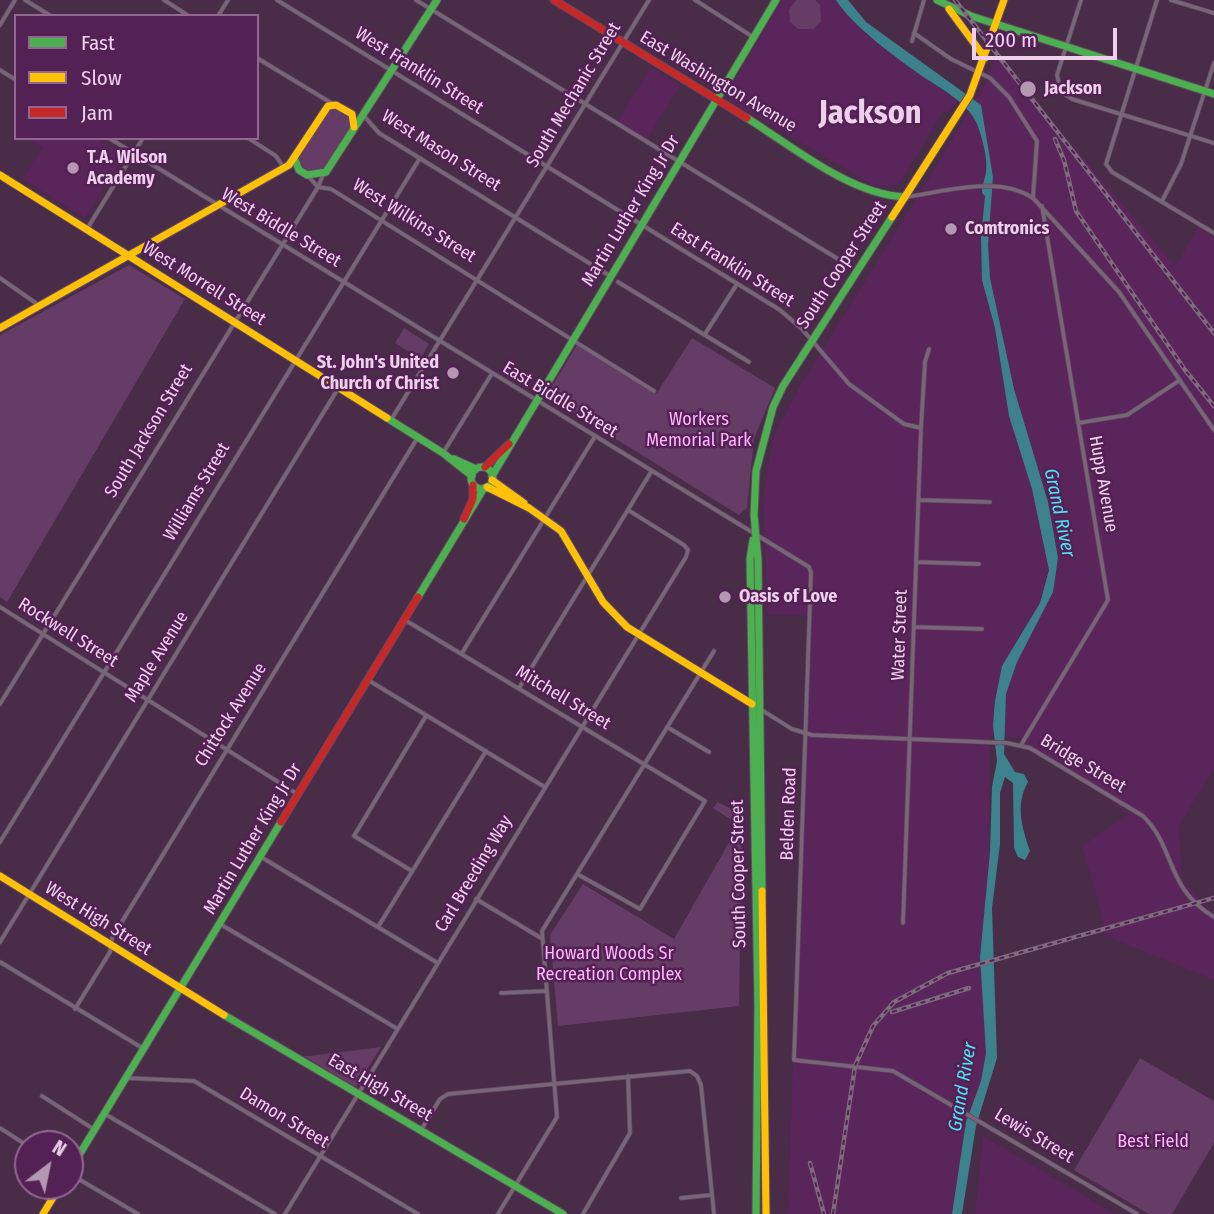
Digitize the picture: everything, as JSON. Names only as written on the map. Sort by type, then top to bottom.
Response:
[{"type":"main road","name":"South Jackson Street","points":[[323,174],[364,116],[437,0]]},
{"type":"main road","name":"East Washington Avenue","points":[[554,0],[863,189],[889,197],[905,197]]},
{"type":"main road","name":"Martin Luther King Jr Dr","points":[[84,1148],[492,478],[776,0]]},
{"type":"main road","points":[[937,0],[948,7],[996,24],[1214,94]]},
{"type":"main road","name":"South Cooper Street","points":[[766,1214],[758,560],[754,534],[754,482],[765,429],[783,386],[970,95],[980,74],[1004,0]]},
{"type":"main road","points":[[948,7],[985,58]]},
{"type":"main road","points":[[0,328],[284,168],[296,157],[326,107],[336,105]]},
{"type":"main road","name":"West Mason Street","points":[[336,105],[352,114],[364,116]]},
{"type":"main road","name":"West Mason Street","points":[[352,114],[354,127]]},
{"type":"main road","points":[[296,157],[295,163],[300,171]]},
{"type":"main road","name":"West Wilkins Street","points":[[284,168],[300,171],[307,176]]},
{"type":"main road","points":[[307,176],[323,174]]},
{"type":"main road","name":"West Morrell Street","points":[[0,175],[446,455]]},
{"type":"main road","name":"Martin Luther King Jr Dr","points":[[463,525],[474,495],[472,480],[481,468],[513,439]]},
{"type":"main road","points":[[446,455],[481,468],[528,508]]},
{"type":"main road","points":[[446,455],[472,480],[528,508],[566,537],[611,611],[638,635],[760,709]]},
{"type":"main road","name":"South Cooper Street","points":[[754,534],[750,559],[758,1005],[757,1214]]},
{"type":"main road","name":"West High Street","points":[[0,876],[180,989]]},
{"type":"main road","name":"East High Street","points":[[180,989],[563,1214]]},
{"type":"street","points":[[0,25],[15,0]]},
{"type":"street","points":[[25,0],[48,14]]},
{"type":"street","points":[[163,0],[186,14]]},
{"type":"street","name":"West Franklin Street","points":[[277,0],[547,166]]},
{"type":"street","points":[[416,0],[838,259]]},
{"type":"street","name":"South Mechanic Street","points":[[391,420],[649,0]]},
{"type":"street","points":[[695,0],[753,37]]},
{"type":"street","points":[[912,41],[924,0]]},
{"type":"street","points":[[1081,0],[1057,75],[1059,88],[1072,99],[1214,143]]},
{"type":"street","points":[[1157,0],[1106,159],[1112,172],[1214,233]]},
{"type":"street","points":[[1171,0],[1214,13]]},
{"type":"street","points":[[914,33],[951,59],[998,85],[1035,136],[1037,146],[1033,198]]},
{"type":"street","name":"West Mason Street","points":[[259,59],[336,105]]},
{"type":"street","points":[[1162,201],[1176,178],[1214,63]]},
{"type":"street","points":[[324,98],[326,107]]},
{"type":"street","name":"West Mason Street","points":[[364,116],[374,130],[610,276]]},
{"type":"street","name":"West Biddle Street","points":[[112,140],[438,342]]},
{"type":"street","points":[[87,229],[142,140]]},
{"type":"street","points":[[251,140],[276,156],[284,168]]},
{"type":"street","name":"Williams Street","points":[[0,842],[420,158]]},
{"type":"street","name":"East Franklin Street","points":[[547,166],[785,314],[835,372],[904,424],[920,428]]},
{"type":"street","name":"South Jackson Street","points":[[0,704],[318,187],[323,174]]},
{"type":"street","name":"West Wilkins Street","points":[[307,176],[318,187],[331,189],[654,391]]},
{"type":"street","name":"East Washington Avenue","points":[[905,197],[996,186],[1017,189],[1033,198],[1119,292],[1214,430]]},
{"type":"street","name":"Hupp Avenue","points":[[1021,745],[1108,604],[1042,206]]},
{"type":"street","points":[[0,278],[40,306]]},
{"type":"street","points":[[618,282],[749,362]]},
{"type":"street","points":[[705,334],[737,284]]},
{"type":"street","name":"East Biddle Street","points":[[438,342],[811,570]]},
{"type":"street","name":"Water Street","points":[[903,923],[920,428],[925,362],[929,349]]},
{"type":"street","points":[[446,455],[491,375]]},
{"type":"street","points":[[1079,423],[1127,415],[1180,380]]},
{"type":"street","name":"Maple Avenue","points":[[0,942],[339,387]]},
{"type":"street","name":"Chittock Avenue","points":[[75,1009],[110,952],[118,926],[418,437]]},
{"type":"street","points":[[462,653],[594,438]]},
{"type":"street","points":[[519,688],[651,472]]},
{"type":"street","points":[[919,500],[990,502]]},
{"type":"street","name":"Carl Breeding Way","points":[[285,1214],[688,550],[677,539],[628,510]]},
{"type":"street","points":[[916,562],[979,564]]},
{"type":"street","name":"Belden Road","points":[[794,1060],[811,570]]},
{"type":"street","name":"Rockwell Street","points":[[0,607],[299,795]]},
{"type":"street","name":"Mitchell Street","points":[[405,620],[705,801],[643,906],[638,909],[577,874]]},
{"type":"street","points":[[914,628],[982,629]]},
{"type":"street","points":[[498,1214],[555,1124],[557,1110],[541,938],[577,874],[714,651]]},
{"type":"street","points":[[368,680],[544,786]]},
{"type":"street","name":"Bridge Street","points":[[760,709],[806,734],[1021,745],[1143,816],[1155,830],[1181,888],[1194,904],[1214,917]]},
{"type":"street","points":[[412,871],[354,836],[426,716]]},
{"type":"street","points":[[667,727],[709,752]]},
{"type":"street","points":[[378,927],[486,751]]},
{"type":"street","points":[[261,857],[436,962]]},
{"type":"street","points":[[475,899],[541,938]]},
{"type":"street","points":[[220,924],[397,1028]]},
{"type":"street","points":[[0,962],[144,1049]]},
{"type":"street","points":[[501,993],[546,990]]},
{"type":"street","name":"Lewis Street","points":[[794,1060],[885,1068],[966,1112],[1138,1214]]},
{"type":"street","points":[[421,1130],[440,1099],[448,1094],[683,1070],[698,1076],[701,1085],[714,1214]]},
{"type":"street","points":[[583,1214],[630,1133],[628,1076]]},
{"type":"street","name":"Damon Street","points":[[126,1078],[194,1081],[418,1214]]},
{"type":"street","points":[[42,1096],[95,1130]]},
{"type":"street","points":[[105,1114],[275,1214]]},
{"type":"street","points":[[84,1181],[138,1214]]},
{"type":"street","points":[[681,1198],[712,1195]]},
{"type":"shaded area","points":[[783,0],[836,0],[842,10],[895,56],[958,101],[948,112],[943,112],[898,185],[874,186],[730,101],[729,90]]},
{"type":"shaded area","name":"Grand River","points":[[836,0],[848,0],[866,22],[981,105],[993,177],[988,245],[990,278],[1014,389],[1048,502],[1058,558],[1053,592],[1017,662],[1006,694],[1004,754],[1015,772],[1024,774],[1028,782],[1021,808],[1022,825],[1030,851],[1025,860],[1018,857],[1014,848],[1013,783],[1005,777],[1000,793],[1000,844],[992,908],[997,1058],[976,1126],[962,1214],[952,1214],[966,1122],[981,1081],[986,1053],[980,957],[990,852],[992,787],[997,761],[993,725],[995,701],[1002,666],[1040,603],[1049,570],[1032,489],[1009,416],[995,328],[982,280],[981,238],[985,196],[982,193],[986,166],[977,124],[961,103],[877,42],[853,21]]},
{"type":"shaded area","points":[[996,55],[1175,266],[1198,228],[1214,238],[1214,768],[1179,826],[1182,879],[1205,907],[1214,912],[1214,980],[1104,935],[1102,916],[1082,846],[1129,814],[1018,737],[990,736],[987,1059],[952,1214],[788,1214],[807,616],[767,614],[763,496],[770,454],[775,434],[800,386],[928,180],[986,82]]},
{"type":"shaded area","points":[[651,67],[680,85],[647,139],[618,121]]},
{"type":"shaded area","name":"T.A. Wilson Academy","points":[[30,140],[99,140],[124,156],[85,218],[22,179],[42,148]]},
{"type":"shaded area","points":[[983,1136],[1115,1214],[975,1214]]},
{"type":"green space","points":[[796,0],[815,0],[820,5],[821,21],[814,29],[798,29],[790,22],[789,10]]},
{"type":"green space","points":[[330,105],[352,114],[356,124],[328,169],[319,176],[300,171],[295,161]]},
{"type":"green space","points":[[129,265],[185,299],[7,602],[0,597],[0,335]]},
{"type":"green space","points":[[404,328],[429,344],[420,359],[395,343]]},
{"type":"green space","name":"Workers Memorial Park","points":[[692,338],[775,388],[754,439],[747,508],[739,515],[546,396],[577,345],[657,393]]},
{"type":"green space","name":"Howard Woods Sr Recreation Complex","points":[[718,802],[742,815],[739,1006],[558,1026],[550,935],[583,884],[674,939],[739,825],[713,808]]},
{"type":"green space","points":[[381,1047],[356,1087],[304,1056],[309,1056]]},
{"type":"green space","name":"Best Field","points":[[1140,1058],[1214,1101],[1214,1143],[1172,1214],[1149,1214],[1074,1170]]},
{"type":"railway","points":[[955,0],[1214,333]]},
{"type":"railway","points":[[1055,139],[1064,160],[1076,211],[1185,370],[1214,406]]},
{"type":"railway","points":[[833,1214],[855,1066],[873,1026],[894,1002],[948,973],[1214,898]]},
{"type":"railway","points":[[892,1012],[969,988]]},
{"type":"railway","points":[[810,1163],[824,1214]]},
{"type":"traffic: fast","points":[[295,160],[299,170],[307,175],[326,172],[437,0]]},
{"type":"traffic: fast","points":[[492,476],[776,0]]},
{"type":"traffic: fast","points":[[937,0],[971,16],[1214,94]]},
{"type":"traffic: fast","points":[[747,118],[843,179],[864,188],[905,197]]},
{"type":"traffic: fast","points":[[762,891],[758,560],[754,515],[756,471],[773,407],[783,386],[892,217]]},
{"type":"traffic: fast","points":[[387,418],[443,453],[472,476]]},
{"type":"traffic: fast","points":[[454,459],[476,469]]},
{"type":"traffic: fast","points":[[482,467],[490,470],[493,478],[490,486],[482,489],[474,486],[471,478],[474,470],[482,467]]},
{"type":"traffic: fast","points":[[418,597],[484,488]]},
{"type":"traffic: fast","points":[[753,540],[750,559],[758,1005],[756,1214]]},
{"type":"traffic: fast","points":[[84,1147],[281,822]]},
{"type":"traffic: fast","points":[[224,1015],[563,1214]]},
{"type":"traffic: slow","points":[[892,217],[970,95],[1004,0]]},
{"type":"traffic: slow","points":[[949,9],[985,58]]},
{"type":"traffic: slow","points":[[0,328],[289,165],[328,106],[336,105],[352,114],[354,127]]},
{"type":"traffic: slow","points":[[0,175],[387,418]]},
{"type":"traffic: slow","points":[[492,480],[524,503]]},
{"type":"traffic: slow","points":[[487,487],[529,508],[561,531],[603,602],[627,627],[752,704]]},
{"type":"traffic: slow","points":[[0,876],[224,1015]]},
{"type":"traffic: slow","points":[[762,891],[766,1214]]},
{"type":"traffic: slow","points":[[43,1214],[52,1200]]},
{"type":"traffic: jam","points":[[554,0],[747,118]]},
{"type":"traffic: jam","points":[[485,467],[509,444]]},
{"type":"traffic: jam","points":[[464,519],[473,499],[473,485]]},
{"type":"traffic: jam","points":[[281,822],[418,597]]},
{"type":"place","name":"Jackson","points":[[1028,89]]},
{"type":"place","name":"T.A. Wilson Academy","points":[[73,168]]},
{"type":"place","name":"Comtronics","points":[[951,229]]},
{"type":"place","name":"St. John's United Church of Christ","points":[[453,373]]},
{"type":"place","name":"Oasis of Love","points":[[725,597]]},
{"type":"district","name":"Jackson","points":[[870,114]]}]
